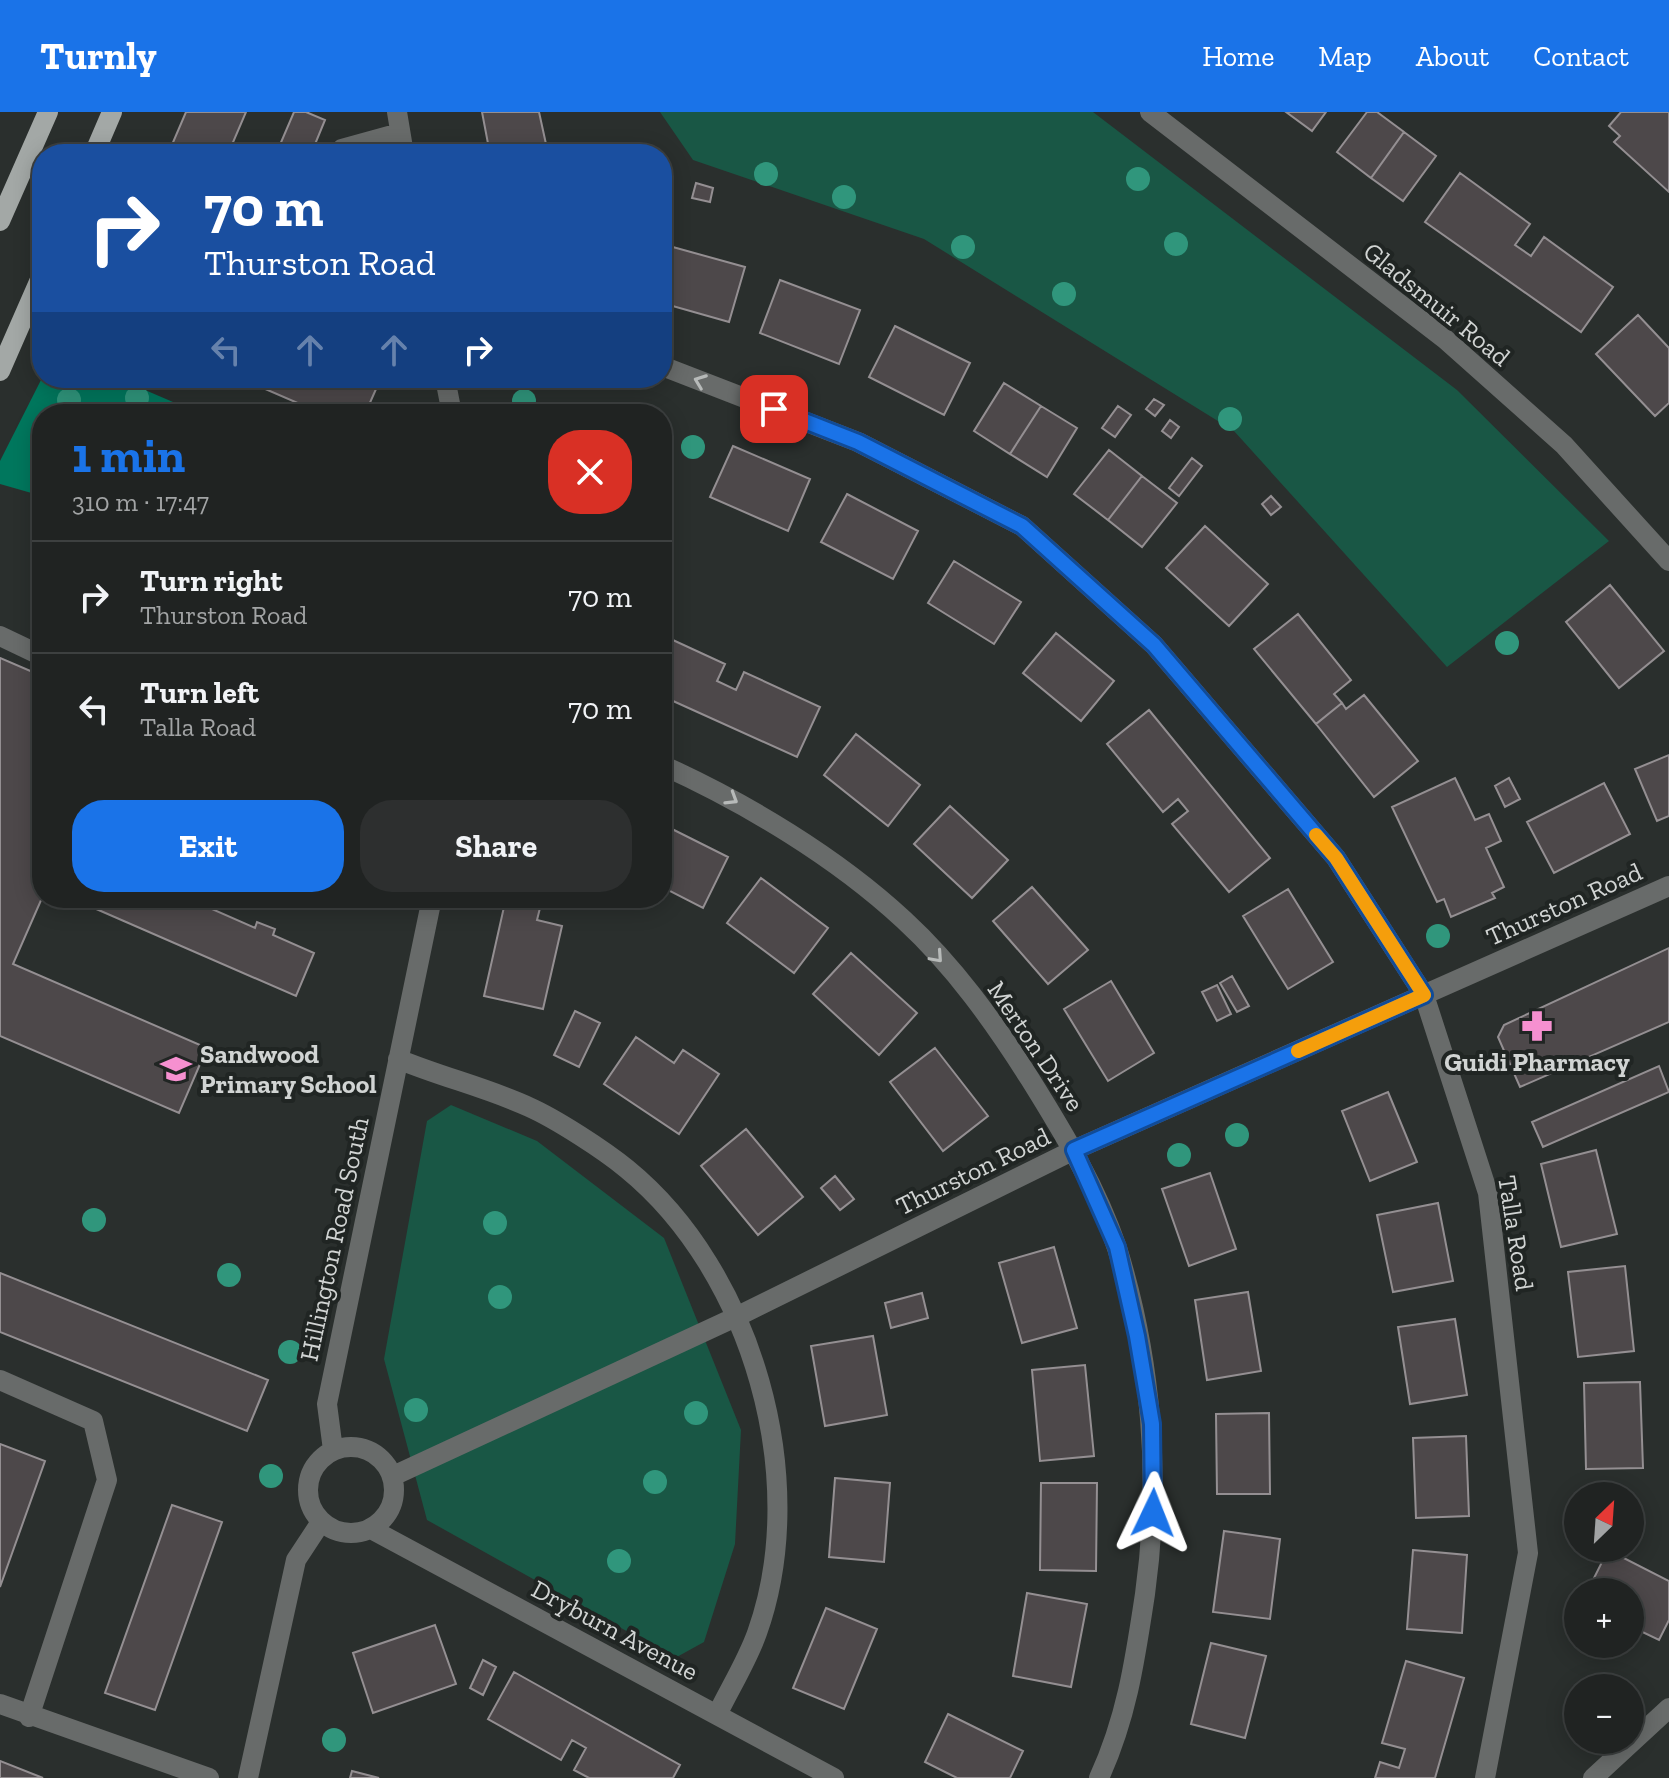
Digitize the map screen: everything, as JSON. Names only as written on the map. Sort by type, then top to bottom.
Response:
[{"type":"main road","points":[[34,144],[48,112]]},
{"type":"main road","points":[[98,144],[112,112]]},
{"type":"main road","points":[[0,221],[32,148]]},
{"type":"main road","points":[[0,371],[32,298]]},
{"type":"street","points":[[397,112],[402,144]]},
{"type":"street","name":"Gladsmuir Road","points":[[1150,112],[1445,339],[1564,445],[1669,561]]},
{"type":"street","name":"Talla Road","points":[[672,370],[858,442],[1022,526],[1164,657],[1336,858],[1424,995],[1488,1193],[1528,1553],[1485,1778]]},
{"type":"street","points":[[0,636],[32,651]]},
{"type":"street","name":"Merton Drive","points":[[672,769],[718,790],[805,845],[905,920],[991,1017],[1074,1150],[1117,1247],[1152,1424],[1155,1489],[1149,1562],[1131,1694],[1099,1778]]},
{"type":"street","name":"Thurston Road","points":[[393,1476],[738,1316],[1074,1150],[1669,886]]},
{"type":"street","name":"Hillington Road South","points":[[333,1450],[327,1404],[430,908]]},
{"type":"street","points":[[398,1059],[530,1107],[626,1168],[680,1220],[738,1316],[774,1437],[777,1499],[772,1568],[757,1632],[717,1715]]},
{"type":"street","points":[[0,1380],[93,1421],[103,1451],[107,1480],[29,1717]]},
{"type":"street","points":[[351,1446],[370,1450],[384,1460],[393,1476],[395,1495],[390,1512],[371,1529],[343,1533],[321,1522],[310,1505],[307,1487],[315,1465],[333,1450],[351,1446]]},
{"type":"street","points":[[248,1778],[296,1560],[321,1522]]},
{"type":"street","name":"Dryburn Avenue","points":[[371,1529],[834,1778]]},
{"type":"street","points":[[0,1704],[29,1717],[209,1778]]},
{"type":"street","points":[[1593,1778],[1669,1708]]},
{"type":"green space","points":[[660,112],[1093,112],[1457,390],[1609,541],[1447,667],[1234,431],[924,239],[693,160]]},
{"type":"green space","points":[[37,388],[140,388],[178,404],[32,404],[32,493],[0,484],[0,461]]},
{"type":"green space","points":[[451,1105],[537,1141],[664,1238],[741,1430],[735,1544],[704,1642],[675,1658],[427,1520],[384,1359],[427,1121]]},
{"type":"building","points":[[186,112],[246,112],[232,144],[172,144]]},
{"type":"building","points":[[294,112],[306,112],[325,120],[315,144],[280,144]]},
{"type":"building","points":[[482,112],[539,112],[546,144],[488,144]]},
{"type":"building","points":[[1286,112],[1326,112],[1312,131]]},
{"type":"building","points":[[1367,112],[1377,112],[1404,132],[1371,178],[1337,152]]},
{"type":"building","points":[[1621,112],[1669,112],[1669,192],[1614,142],[1620,136],[1609,126]]},
{"type":"building","points":[[1404,132],[1436,156],[1403,201],[1371,178]]},
{"type":"building","points":[[1460,173],[1530,224],[1515,245],[1531,256],[1544,237],[1613,287],[1581,332],[1425,222]]},
{"type":"building","points":[[696,183],[713,188],[710,202],[692,198]]},
{"type":"building","points":[[672,247],[745,267],[729,322],[672,306]]},
{"type":"building","points":[[780,280],[860,310],[839,364],[760,333]]},
{"type":"building","points":[[1638,315],[1669,348],[1669,403],[1655,416],[1596,354]]},
{"type":"building","points":[[895,326],[970,363],[944,415],[869,377]]},
{"type":"building","points":[[1004,383],[1041,406],[1010,454],[974,431]]},
{"type":"building","points":[[263,388],[376,388],[369,404],[300,404]]},
{"type":"building","points":[[1154,399],[1164,405],[1155,416],[1146,409]]},
{"type":"building","points":[[1041,406],[1077,428],[1047,477],[1010,454]]},
{"type":"building","points":[[1118,406],[1131,415],[1115,437],[1102,428]]},
{"type":"building","points":[[1170,420],[1179,427],[1171,438],[1162,431]]},
{"type":"building","points":[[733,446],[810,479],[788,531],[710,497]]},
{"type":"building","points":[[1109,450],[1142,476],[1108,520],[1074,494]]},
{"type":"building","points":[[1192,458],[1202,466],[1179,496],[1169,488]]},
{"type":"building","points":[[1142,476],[1177,503],[1142,547],[1108,520]]},
{"type":"building","points":[[847,494],[918,531],[893,579],[821,542]]},
{"type":"building","points":[[1271,496],[1281,507],[1271,515],[1262,504]]},
{"type":"building","points":[[1205,526],[1268,584],[1229,626],[1166,568]]},
{"type":"building","points":[[954,561],[1021,602],[994,644],[928,603]]},
{"type":"building","points":[[1610,585],[1664,651],[1619,688],[1566,622]]},
{"type":"building","points":[[1298,614],[1351,680],[1334,694],[1342,703],[1316,724],[1254,649]]},
{"type":"building","points":[[1056,633],[1114,681],[1081,721],[1023,673]]},
{"type":"building","points":[[672,640],[725,664],[717,681],[736,690],[744,672],[820,707],[797,757],[672,701]]},
{"type":"building","points":[[0,658],[32,672],[32,908],[38,908],[13,964],[207,1048],[179,1113],[0,1036]]},
{"type":"building","points":[[1364,695],[1418,761],[1374,797],[1316,724],[1342,703],[1346,709]]},
{"type":"building","points":[[1149,710],[1270,858],[1229,892],[1172,824],[1188,811],[1178,799],[1163,812],[1107,744]]},
{"type":"building","points":[[856,734],[920,785],[888,826],[824,775]]},
{"type":"building","points":[[1669,755],[1669,816],[1657,821],[1635,769]]},
{"type":"building","points":[[1455,778],[1475,820],[1489,814],[1501,841],[1486,848],[1504,887],[1492,893],[1495,898],[1451,917],[1444,899],[1437,902],[1392,807]]},
{"type":"building","points":[[1509,778],[1520,799],[1505,807],[1495,786]]},
{"type":"building","points":[[1604,783],[1630,834],[1554,873],[1527,822]]},
{"type":"building","points":[[950,806],[1008,860],[972,898],[914,844]]},
{"type":"building","points":[[672,829],[728,857],[703,908],[672,892]]},
{"type":"building","points":[[761,878],[828,928],[794,973],[727,923]]},
{"type":"building","points":[[1032,887],[1088,950],[1048,984],[993,921]]},
{"type":"building","points":[[1288,889],[1333,962],[1288,989],[1243,916]]},
{"type":"building","points":[[94,908],[210,908],[255,928],[257,922],[275,929],[273,935],[314,953],[296,996]]},
{"type":"building","points":[[504,908],[540,908],[537,920],[562,926],[543,1009],[484,996]]},
{"type":"building","points":[[1669,948],[1669,1022],[1520,1087],[1498,1037],[1504,1025]]},
{"type":"building","points":[[851,953],[917,1013],[879,1055],[813,994]]},
{"type":"building","points":[[1232,976],[1249,1006],[1237,1012],[1220,983]]},
{"type":"building","points":[[1111,981],[1154,1053],[1108,1081],[1064,1009]]},
{"type":"building","points":[[1217,985],[1231,1014],[1217,1021],[1202,992]]},
{"type":"building","points":[[575,1011],[600,1023],[579,1067],[554,1055]]},
{"type":"building","points":[[636,1037],[674,1063],[683,1050],[719,1074],[679,1134],[604,1084]]},
{"type":"building","points":[[935,1048],[988,1116],[943,1151],[890,1082]]},
{"type":"building","points":[[1659,1066],[1669,1092],[1543,1147],[1532,1122]]},
{"type":"building","points":[[1388,1092],[1417,1162],[1370,1181],[1342,1111]]},
{"type":"building","points":[[746,1129],[803,1197],[758,1235],[701,1166]]},
{"type":"building","points":[[1596,1150],[1617,1234],[1561,1247],[1541,1164]]},
{"type":"building","points":[[1210,1173],[1236,1249],[1189,1266],[1162,1189]]},
{"type":"building","points":[[835,1176],[854,1199],[840,1210],[821,1188]]},
{"type":"building","points":[[1438,1203],[1453,1281],[1393,1292],[1377,1215]]},
{"type":"building","points":[[1054,1247],[1077,1328],[1022,1343],[999,1263]]},
{"type":"building","points":[[1625,1266],[1634,1351],[1578,1357],[1568,1272]]},
{"type":"building","points":[[0,1273],[268,1380],[247,1431],[0,1332]]},
{"type":"building","points":[[1248,1292],[1261,1371],[1207,1380],[1195,1300]]},
{"type":"building","points":[[922,1293],[928,1318],[891,1328],[885,1303]]},
{"type":"building","points":[[1455,1319],[1467,1395],[1410,1404],[1398,1327]]},
{"type":"building","points":[[873,1336],[887,1415],[825,1426],[811,1346]]},
{"type":"building","points":[[1085,1365],[1094,1456],[1040,1461],[1032,1370]]},
{"type":"building","points":[[1640,1382],[1643,1468],[1586,1469],[1584,1383]]},
{"type":"building","points":[[1269,1413],[1270,1494],[1217,1494],[1216,1414]]},
{"type":"building","points":[[1466,1436],[1469,1516],[1416,1518],[1413,1438]]},
{"type":"building","points":[[0,1444],[45,1461],[0,1587]]},
{"type":"building","points":[[835,1478],[890,1483],[884,1562],[829,1557]]},
{"type":"building","points":[[1041,1483],[1097,1483],[1096,1571],[1040,1570]]},
{"type":"building","points":[[172,1505],[222,1522],[155,1710],[105,1693]]},
{"type":"building","points":[[1224,1531],[1280,1539],[1270,1619],[1213,1612]]},
{"type":"building","points":[[1413,1550],[1467,1555],[1462,1633],[1407,1629]]},
{"type":"building","points":[[1602,1562],[1632,1562],[1669,1581],[1669,1620],[1659,1640],[1644,1633],[1644,1578],[1594,1578]]},
{"type":"building","points":[[1027,1593],[1087,1604],[1071,1687],[1013,1676]]},
{"type":"building","points":[[826,1608],[877,1629],[844,1709],[793,1688]]},
{"type":"building","points":[[435,1625],[456,1684],[373,1713],[353,1653]]},
{"type":"building","points":[[1211,1643],[1266,1656],[1245,1738],[1191,1724]]},
{"type":"building","points":[[483,1660],[496,1667],[483,1695],[470,1688]]},
{"type":"building","points":[[1406,1661],[1464,1678],[1435,1778],[1375,1778],[1380,1762],[1399,1768],[1405,1749],[1382,1743]]},
{"type":"building","points":[[514,1672],[680,1765],[673,1778],[589,1778],[574,1770],[586,1748],[572,1740],[561,1760],[488,1719]]},
{"type":"building","points":[[948,1714],[1023,1751],[1010,1778],[957,1778],[925,1762]]},
{"type":"building","points":[[0,1761],[43,1778],[0,1778]]},
{"type":"building","points":[[352,1771],[379,1778],[350,1778]]},
{"type":"slow traffic","points":[[1298,1051],[1424,995],[1336,858],[1316,835]]},
{"type":"place","name":"Guidi Pharmacy","points":[[1537,1026]]},
{"type":"place","name":"Sandwood Primary School","points":[[176,1069]]},
{"type":"route","points":[[774,409],[858,442],[1022,526],[1154,645],[1336,858],[1424,995],[1074,1150],[1117,1247],[1137,1336],[1152,1424],[1153,1513]]}]
